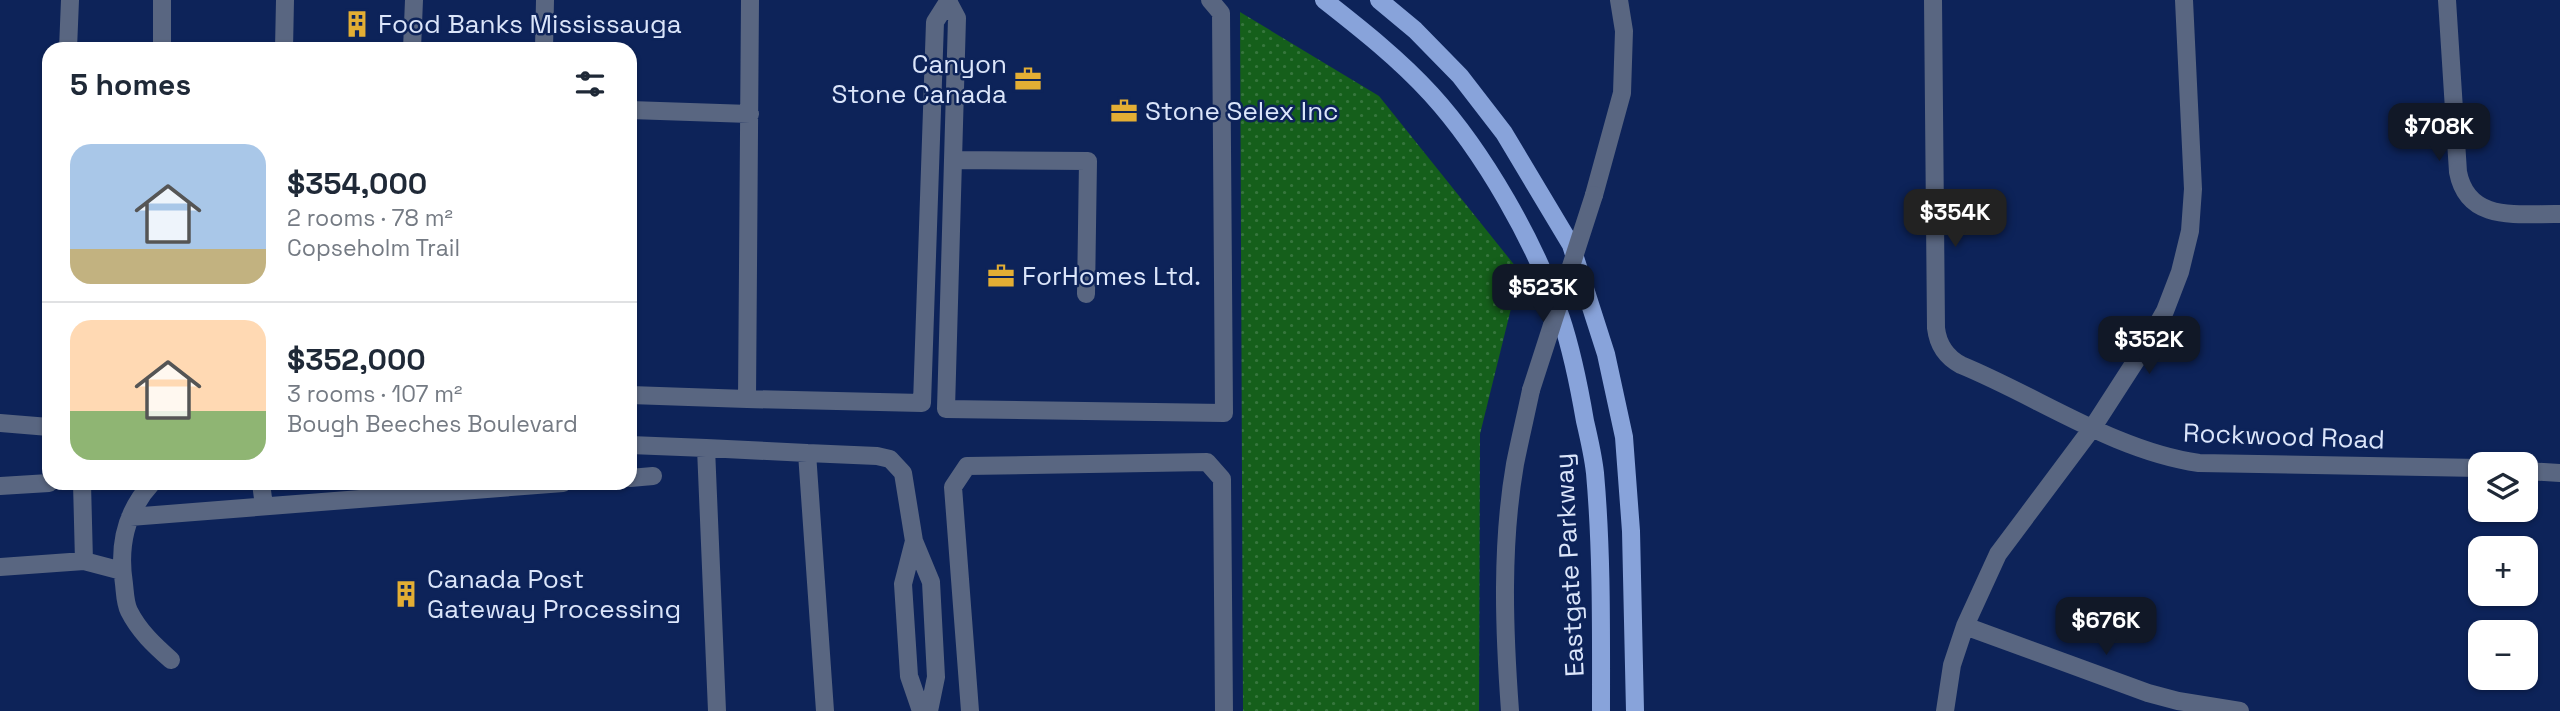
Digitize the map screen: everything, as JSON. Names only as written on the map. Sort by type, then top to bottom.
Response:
[{"type":"main road","name":"Eastgate Parkway","points":[[1324,0],[1366,33],[1432,94],[1473,148],[1536,257],[1561,318],[1579,389],[1595,471],[1601,606],[1601,711]]},
{"type":"main road","points":[[1379,0],[1415,30],[1460,76],[1504,133],[1571,245],[1606,354],[1624,437],[1632,544],[1635,711]]},
{"type":"street","points":[[68,42],[70,0]]},
{"type":"street","points":[[162,0],[162,42]]},
{"type":"street","points":[[284,42],[285,0]]},
{"type":"street","points":[[412,42],[414,0]]},
{"type":"street","points":[[544,42],[545,0]]},
{"type":"street","points":[[747,399],[750,0]]},
{"type":"street","points":[[1510,711],[1506,616],[1507,546],[1515,466],[1531,390],[1594,195],[1622,93],[1624,31],[1619,0]]},
{"type":"street","name":"Rockwood Road","points":[[1933,0],[1936,328],[1939,343],[1948,356],[1961,365],[2157,455],[2199,463],[2468,468]]},
{"type":"street","points":[[1945,711],[1952,665],[1965,626],[1998,554],[2093,427],[2155,330],[2174,292],[2186,251],[2193,189],[2184,0]]},
{"type":"street","points":[[2447,0],[2458,172],[2464,191],[2473,202],[2491,212],[2560,214]]},
{"type":"street","points":[[949,1],[957,18],[946,409],[1224,413],[1221,13],[1212,1]]},
{"type":"street","points":[[637,395],[922,403],[935,22],[949,1]]},
{"type":"street","points":[[637,110],[750,114]]},
{"type":"street","points":[[953,160],[1088,161],[1086,294]]},
{"type":"street","points":[[0,423],[42,426]]},
{"type":"street","points":[[637,445],[877,456],[890,459],[903,474],[914,541],[930,582],[936,677],[929,711]]},
{"type":"street","points":[[706,447],[717,711]]},
{"type":"street","points":[[807,453],[825,711]]},
{"type":"street","points":[[970,711],[953,487],[967,466],[1208,461],[1222,480],[1224,711]]},
{"type":"street","points":[[2538,472],[2560,473]]},
{"type":"street","points":[[637,477],[653,476]]},
{"type":"street","points":[[0,486],[42,483]]},
{"type":"street","points":[[82,490],[85,561]]},
{"type":"street","points":[[146,490],[122,537],[122,571],[128,608],[148,640],[171,660]]},
{"type":"street","points":[[262,490],[264,506]]},
{"type":"street","points":[[130,517],[450,490]]},
{"type":"street","points":[[914,541],[903,584],[909,676],[921,711]]},
{"type":"street","points":[[0,567],[85,561],[122,571]]},
{"type":"street","points":[[1965,626],[2148,693],[2240,711]]},
{"type":"green space","points":[[1240,12],[1379,96],[1520,272],[1480,434],[1479,711],[1243,711]]},
{"type":"place","name":"Food Banks Mississauga","points":[[357,24]]},
{"type":"place","name":"Canyon Stone Canada","points":[[1028,79]]},
{"type":"place","name":"Stone Selex Inc","points":[[1124,111]]},
{"type":"place","name":"ForHomes Ltd.","points":[[1001,276]]},
{"type":"place","name":"Canada Post Gateway Processing","points":[[406,594]]}]
